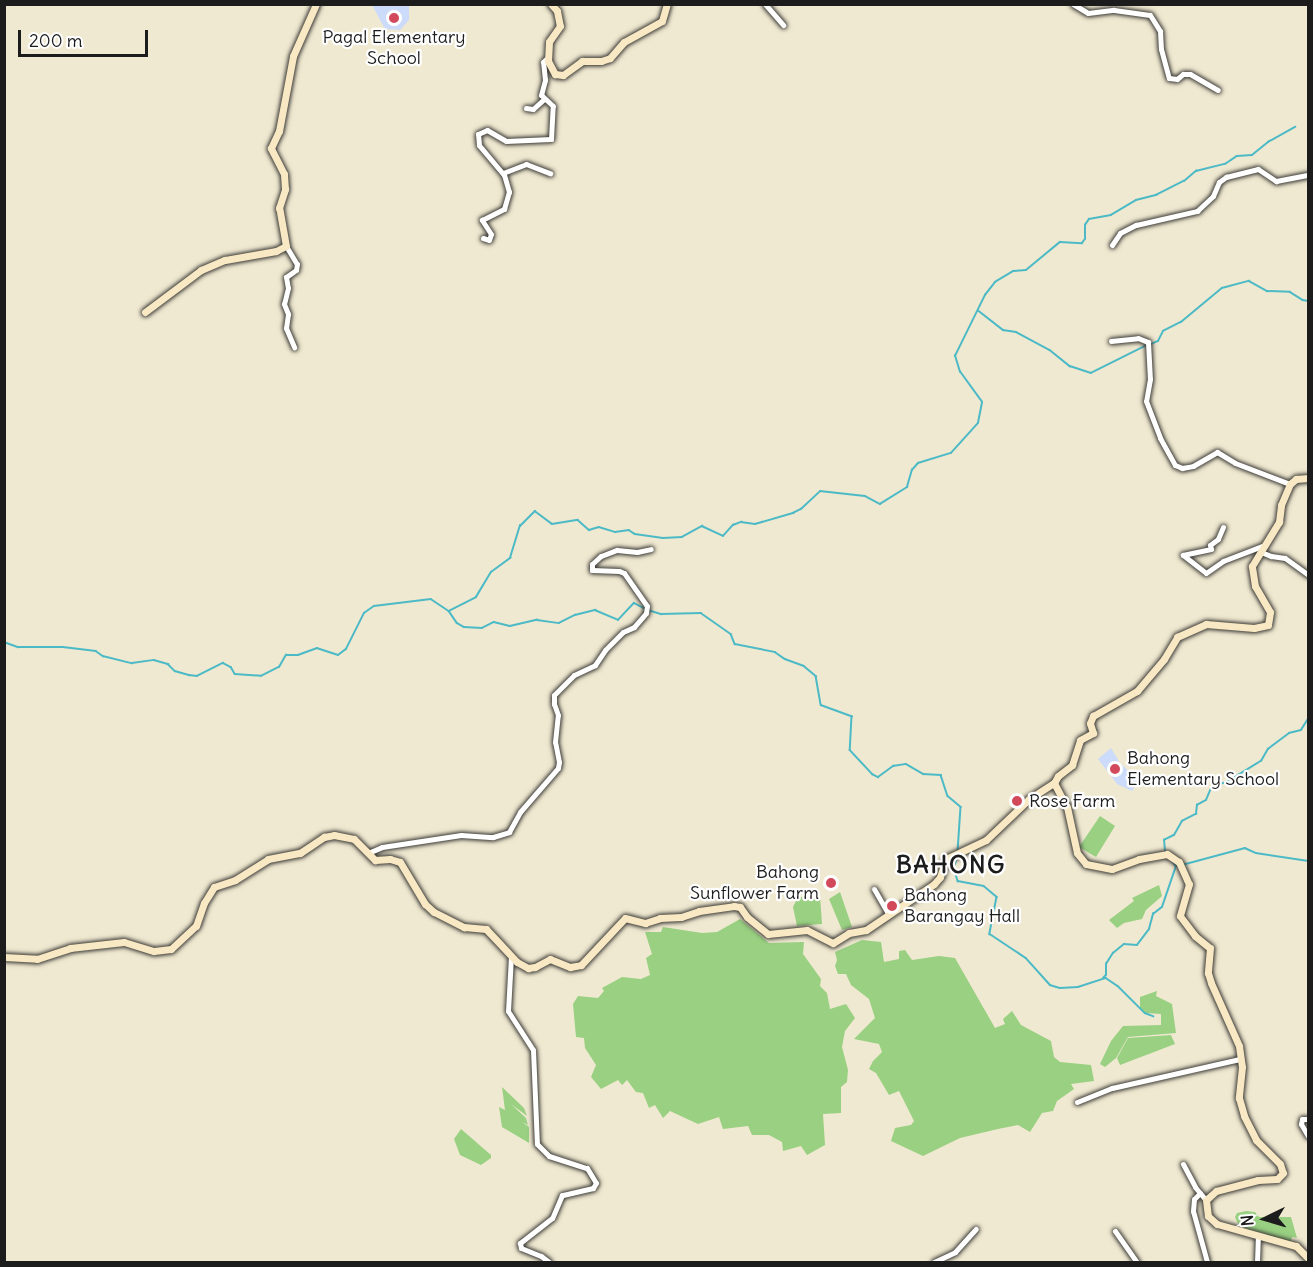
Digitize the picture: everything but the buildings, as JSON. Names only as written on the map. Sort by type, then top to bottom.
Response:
[{"type":"street","points":[[294,347],[286,328],[288,314],[284,304],[288,288],[286,277],[296,270],[297,264],[286,246],[279,208],[285,189],[284,174],[271,148],[279,131],[293,56],[316,4]]},
{"type":"street","points":[[551,4],[557,11],[560,26],[549,42],[547,58],[551,70],[555,74],[563,75],[582,61],[605,60],[624,42],[662,21],[667,4]]},
{"type":"street","points":[[765,4],[783,25]]},
{"type":"street","points":[[1073,4],[1081,11],[1093,13],[1114,10],[1150,15],[1160,31],[1161,49],[1169,78],[1176,79],[1186,74],[1218,90]]},
{"type":"street","points":[[483,238],[489,240],[491,234],[482,220],[507,206],[509,192],[503,173],[479,145],[477,134],[487,130],[506,141],[550,139],[554,109],[541,94],[545,80],[543,62],[547,58]]},
{"type":"street","points":[[526,108],[534,109],[544,99]]},
{"type":"street","points":[[503,173],[526,164],[550,173]]},
{"type":"street","points":[[1112,245],[1120,233],[1136,225],[1197,211],[1213,196],[1219,182],[1227,177],[1258,169],[1275,181],[1308,175]]},
{"type":"street","points":[[145,312],[201,270],[225,260],[276,251],[286,246]]},
{"type":"street","points":[[1111,341],[1138,338],[1148,342],[1150,379],[1146,401],[1160,438],[1175,465],[1182,468],[1193,466],[1217,452],[1235,463],[1290,484]]},
{"type":"street","points":[[4,957],[37,959],[70,948],[124,942],[154,951],[168,950],[196,926],[206,897],[214,887],[235,880],[268,859],[300,853],[329,835],[354,839],[376,860],[390,859],[400,862],[425,904],[434,912],[464,927],[486,929],[511,956],[528,968],[535,967],[550,958],[570,968],[578,967],[592,957],[622,919],[645,923],[660,918],[681,917],[728,906],[740,907],[768,934],[807,930],[830,943],[849,933],[866,930],[934,884],[940,877],[946,859],[986,840],[1029,799],[1054,783],[1058,776],[1072,765],[1080,740],[1093,733],[1090,723],[1093,716],[1137,691],[1164,659],[1178,637],[1206,624],[1254,628],[1268,626],[1270,612],[1255,586],[1251,572],[1279,522],[1281,505],[1290,484],[1296,479],[1308,478]]},
{"type":"street","points":[[1223,527],[1218,539],[1210,545],[1210,549],[1183,555],[1206,573],[1223,561],[1266,544]]},
{"type":"street","points":[[368,853],[382,847],[461,835],[493,837],[509,832],[520,812],[558,768],[555,742],[559,728],[554,695],[574,675],[595,665],[605,650],[623,632],[634,627],[646,613],[647,606],[624,573],[591,570],[592,564],[601,556],[617,550],[637,552],[651,549]]},
{"type":"street","points":[[1262,552],[1285,558],[1308,575]]},
{"type":"street","points":[[1054,783],[1069,812],[1077,853],[1086,864],[1112,869],[1139,859],[1165,855],[1179,862],[1187,876],[1188,890],[1180,916],[1195,936],[1210,948],[1208,973],[1220,1009],[1237,1039],[1242,1078],[1239,1098],[1244,1116],[1256,1140],[1280,1164],[1284,1173],[1277,1179],[1223,1188],[1206,1200]]},
{"type":"street","points":[[874,889],[888,913]]},
{"type":"street","points":[[511,956],[508,1011],[533,1050],[537,1144],[549,1156],[587,1168],[596,1183],[593,1188],[562,1195],[552,1218],[522,1240],[521,1248],[541,1256],[549,1263]]},
{"type":"street","points":[[1077,1102],[1112,1088],[1240,1059]]},
{"type":"street","points":[[1308,1119],[1302,1119],[1301,1124],[1308,1136]]},
{"type":"street","points":[[1183,1164],[1206,1200],[1208,1216],[1212,1221],[1296,1246],[1308,1258]]},
{"type":"street","points":[[1200,1193],[1194,1199],[1193,1211],[1208,1263]]},
{"type":"street","points":[[934,1263],[955,1252],[976,1229]]},
{"type":"street","points":[[1115,1232],[1137,1263]]},
{"type":"street","points":[[1257,1263],[1258,1236]]},
{"type":"shaded area","name":"Pagal Elementary School","points":[[372,5],[409,5],[409,20],[400,30],[385,29]]},
{"type":"shaded area","name":"Bahong Elementary School","points":[[1111,748],[1120,763],[1135,777],[1137,782],[1132,791],[1117,784],[1098,759]]},
{"type":"green space","points":[[1100,816],[1115,826],[1096,857],[1079,847]]},
{"type":"green space","points":[[1159,885],[1162,896],[1146,910],[1142,919],[1124,923],[1117,928],[1109,920],[1134,901],[1132,898]]},
{"type":"green space","points":[[840,892],[852,927],[842,930],[829,899]]},
{"type":"green space","points":[[820,896],[822,924],[797,926],[793,907],[798,897]]},
{"type":"green space","points":[[740,919],[769,943],[804,942],[803,954],[821,979],[820,986],[827,993],[830,1009],[846,1004],[855,1018],[845,1031],[842,1047],[848,1070],[847,1082],[841,1087],[841,1113],[823,1114],[825,1145],[807,1155],[801,1146],[783,1151],[782,1142],[769,1135],[752,1135],[748,1126],[723,1129],[719,1117],[698,1124],[670,1111],[663,1118],[655,1105],[649,1108],[643,1093],[636,1092],[627,1080],[622,1085],[618,1080],[601,1089],[591,1077],[596,1065],[585,1048],[584,1038],[576,1037],[573,1004],[578,996],[598,998],[604,991],[602,988],[622,977],[641,979],[650,975],[646,958],[652,954],[645,932],[661,932],[663,927],[702,933],[717,932]]},
{"type":"green space","points":[[862,940],[881,942],[884,962],[899,959],[899,951],[905,950],[912,960],[939,956],[955,958],[995,1028],[1005,1024],[1003,1019],[1012,1011],[1021,1025],[1051,1041],[1054,1057],[1060,1062],[1091,1065],[1094,1081],[1071,1084],[1074,1089],[1057,1101],[1053,1111],[1042,1113],[1030,1132],[1018,1125],[998,1129],[960,1138],[923,1156],[891,1141],[895,1128],[911,1125],[914,1121],[899,1091],[889,1095],[876,1073],[869,1069],[882,1052],[879,1044],[854,1039],[875,1018],[869,999],[851,985],[846,974],[838,974],[835,966],[837,960],[835,952]]},
{"type":"green space","points":[[1157,991],[1156,996],[1172,1004],[1176,1033],[1128,1037],[1116,1058],[1105,1067],[1100,1064],[1111,1041],[1123,1026],[1161,1025],[1161,1014],[1145,1013],[1140,1008],[1140,997]]},
{"type":"green space","points":[[1171,1035],[1175,1044],[1120,1065],[1117,1058],[1128,1038]]},
{"type":"green space","points":[[502,1087],[524,1108],[527,1116],[511,1104],[526,1118],[528,1125],[522,1122],[529,1127],[529,1143],[502,1127],[499,1107],[505,1110]]},
{"type":"green space","points":[[461,1129],[491,1155],[491,1158],[481,1165],[460,1155],[454,1139]]},
{"type":"green space","points":[[1255,1212],[1259,1217],[1291,1217],[1297,1238],[1292,1237],[1291,1242],[1239,1226],[1235,1217],[1237,1213]]},
{"type":"waterway","points":[[4,642],[18,647],[63,647],[96,651],[103,656],[132,663],[154,660],[168,664],[175,671],[189,675],[197,676],[223,663],[231,667],[235,674],[261,676],[279,667],[286,655],[298,655],[317,648],[338,655],[346,649],[364,613],[374,606],[431,599],[449,611],[476,597],[491,572],[510,558],[520,526],[535,511],[552,524],[578,520],[589,530],[599,527],[615,532],[629,530],[635,534],[663,538],[682,537],[702,526],[723,536],[733,525],[741,522],[755,524],[793,513],[801,509],[820,491],[865,496],[880,504],[907,487],[912,470],[918,463],[951,453],[978,423],[982,402],[960,372],[955,356],[985,295],[995,282],[1013,271],[1026,270],[1060,242],[1082,243],[1085,239],[1085,225],[1089,219],[1111,215],[1136,200],[1156,195],[1184,181],[1196,171],[1225,164],[1237,156],[1252,155],[1268,142],[1295,127]]},
{"type":"waterway","points":[[1149,345],[1158,341],[1163,331],[1181,322],[1222,288],[1249,281],[1267,291],[1290,292],[1308,301]]},
{"type":"waterway","points":[[979,311],[1003,330],[1016,332],[1050,350],[1070,366],[1091,373],[1145,346]]},
{"type":"waterway","points":[[449,611],[457,623],[464,627],[482,628],[494,622],[510,626],[537,620],[559,623],[575,615],[595,610],[618,620],[634,603],[644,608]]},
{"type":"waterway","points":[[648,610],[661,614],[701,613],[731,634],[735,644],[775,652],[785,659],[804,666],[816,676],[821,705],[852,716],[850,750],[872,774],[878,777],[893,766],[906,764],[923,774],[941,775],[948,796],[961,807],[958,852]]},
{"type":"waterway","points":[[1165,851],[1164,840],[1174,835],[1182,821],[1196,814],[1197,805],[1206,800],[1212,786],[1227,782],[1261,761],[1268,749],[1289,733],[1301,730],[1308,719]]},
{"type":"waterway","points":[[1182,865],[1245,848],[1256,853],[1308,861]]},
{"type":"waterway","points":[[958,856],[954,868],[958,881],[984,886],[997,897],[990,934],[1026,958],[1050,985],[1060,988],[1078,987],[1106,978],[1118,986],[1145,1013],[1153,1016]]},
{"type":"waterway","points":[[1173,862],[1176,866]]},
{"type":"waterway","points":[[1103,978],[1106,975],[1106,964],[1113,953],[1124,944],[1137,945],[1149,929],[1153,914],[1162,907],[1176,866]]},
{"type":"place","name":"Pagal Elementary School","points":[[394,18]]},
{"type":"place","name":"Bahong Elementary School","points":[[1115,769]]},
{"type":"place","name":"Rose Farm","points":[[1017,801]]},
{"type":"place","name":"Bahong Sunflower Farm","points":[[831,883]]},
{"type":"place","name":"Bahong Barangay Hall","points":[[892,906]]},
{"type":"district","name":"BAHONG","points":[[951,865]]}]
